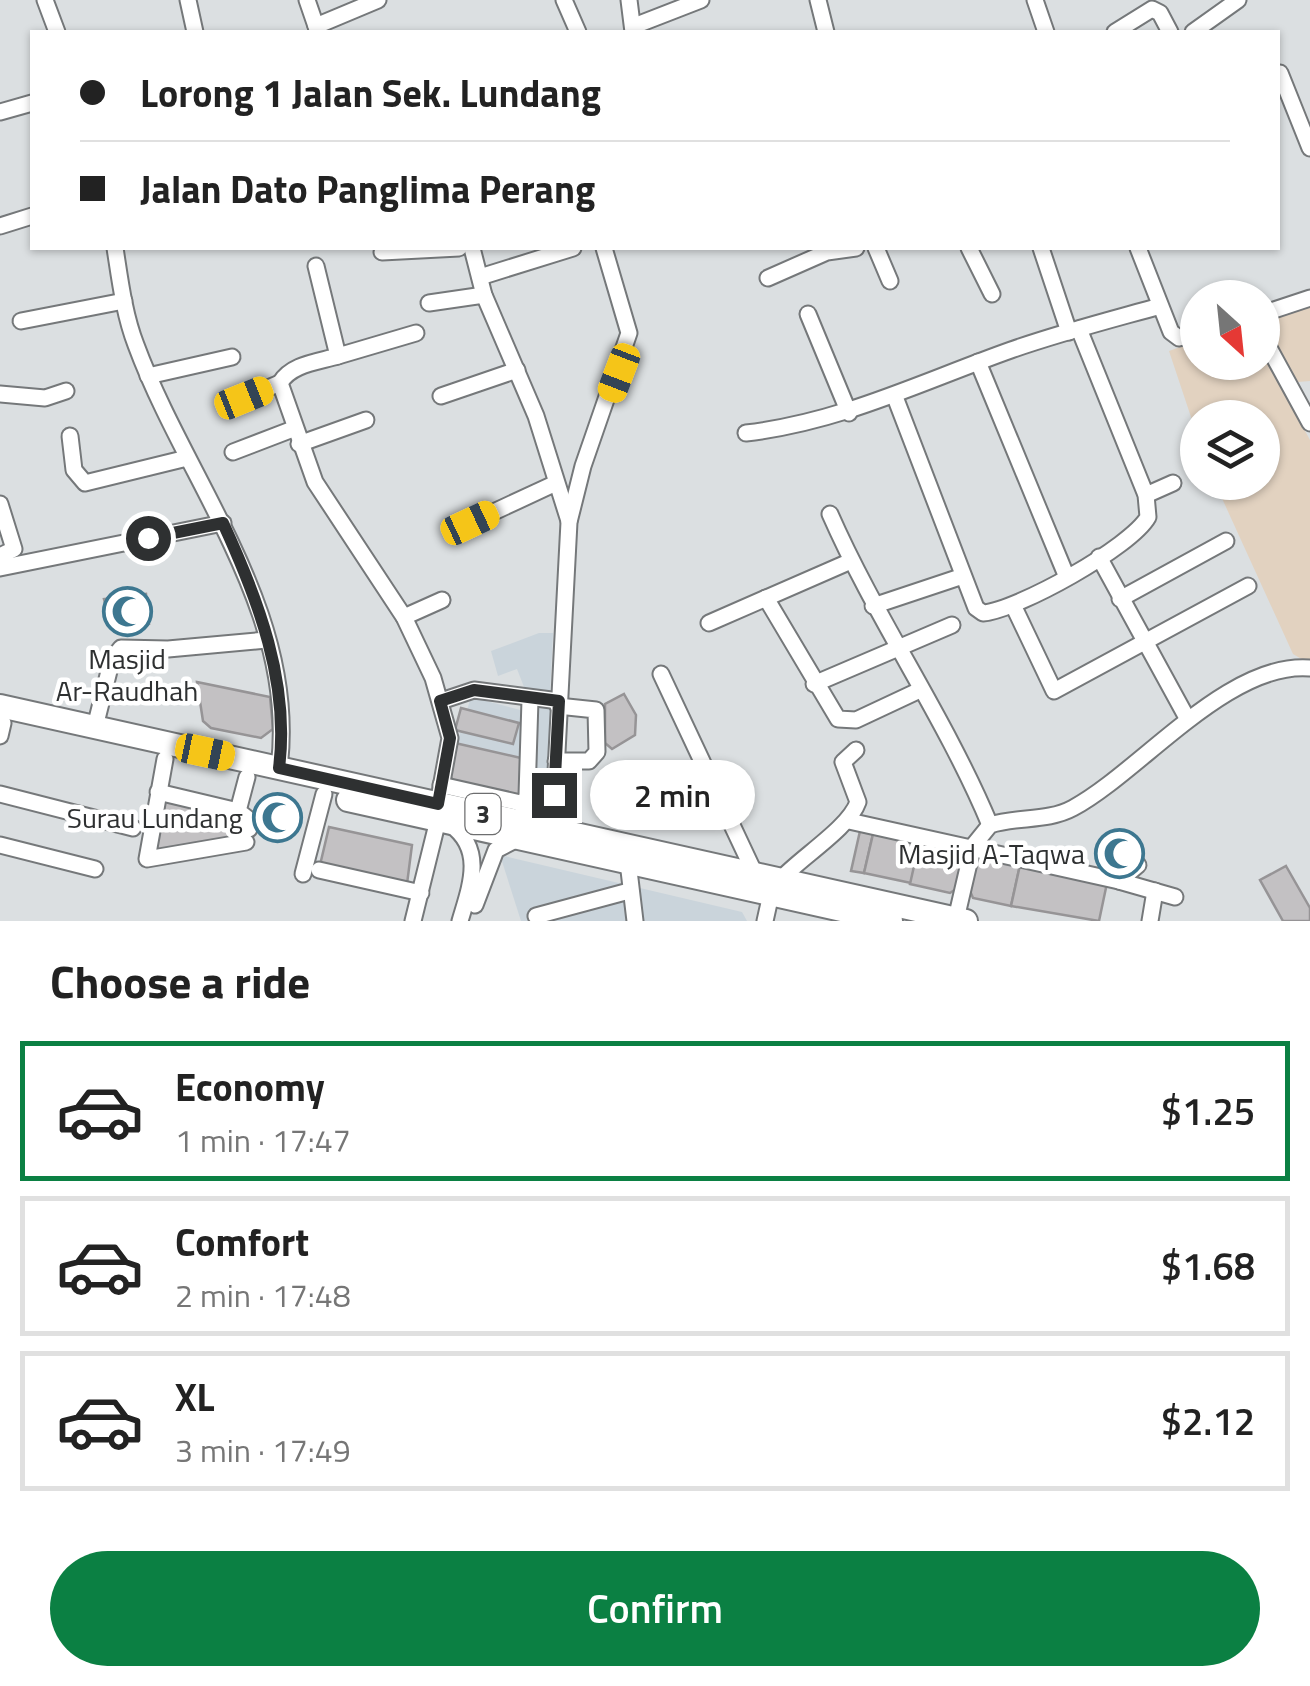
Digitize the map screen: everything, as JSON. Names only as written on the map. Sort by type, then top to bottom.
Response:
[{"type":"highway","name":"3","points":[[1,722],[95,728],[441,808]]},
{"type":"highway","name":"3","points":[[1,722],[324,794],[521,821],[755,874],[776,887],[844,915],[884,920]]},
{"type":"highway","name":"3","points":[[521,821],[628,862],[961,920]]},
{"type":"street","points":[[45,0],[56,30]]},
{"type":"street","points":[[307,0],[317,29],[378,0]]},
{"type":"street","points":[[564,0],[577,30]]},
{"type":"street","points":[[629,0],[633,29],[701,0]]},
{"type":"street","points":[[818,0],[826,30]]},
{"type":"street","points":[[1034,0],[1045,30]]},
{"type":"street","points":[[1199,30],[1238,0]]},
{"type":"street","points":[[193,1],[196,30]]},
{"type":"street","points":[[1118,30],[1155,9],[1169,30]]},
{"type":"street","points":[[1280,73],[1310,148]]},
{"type":"street","points":[[0,112],[30,104]]},
{"type":"street","points":[[0,226],[30,217]]},
{"type":"street","points":[[115,250],[124,301],[148,376],[243,566],[282,706],[279,768]]},
{"type":"street","points":[[382,252],[420,250]]},
{"type":"street","points":[[473,250],[484,295],[536,416],[569,522]]},
{"type":"street","points":[[480,276],[566,250]]},
{"type":"street","points":[[553,829],[569,522],[583,466],[629,332],[605,250]]},
{"type":"street","points":[[768,278],[826,250]]},
{"type":"street","points":[[877,250],[890,281]]},
{"type":"street","points":[[970,250],[992,294]]},
{"type":"street","points":[[896,396],[976,608],[983,613],[1012,606],[1098,557],[1142,526],[1148,517],[1146,495],[1041,250]]},
{"type":"street","points":[[1139,250],[1174,335],[1180,335]]},
{"type":"street","points":[[316,266],[338,356]]},
{"type":"street","points":[[429,303],[484,295]]},
{"type":"street","points":[[1280,308],[1310,298]]},
{"type":"street","points":[[21,322],[124,301]]},
{"type":"street","points":[[746,434],[806,426],[849,413],[978,362],[1160,306]]},
{"type":"street","points":[[808,314],[849,413]]},
{"type":"street","points":[[244,398],[280,383],[286,374],[300,367],[416,333]]},
{"type":"street","points":[[148,376],[232,357]]},
{"type":"street","points":[[1280,360],[1303,393],[1310,423]]},
{"type":"street","points":[[978,362],[1066,575]]},
{"type":"street","points":[[441,396],[517,370]]},
{"type":"street","points":[[280,383],[296,436],[328,505],[404,617],[440,701],[450,738],[441,808],[413,921]]},
{"type":"street","points":[[0,394],[45,398],[66,390]]},
{"type":"street","points":[[233,452],[366,420]]},
{"type":"street","points":[[70,436],[74,470],[84,483],[187,458]]},
{"type":"street","points":[[470,523],[556,482]]},
{"type":"street","points":[[1146,495],[1173,483]]},
{"type":"street","points":[[0,504],[14,549],[0,556]]},
{"type":"street","points":[[830,514],[873,606],[965,765],[990,826]]},
{"type":"street","points":[[0,568],[223,523]]},
{"type":"street","points":[[1120,599],[1226,541]]},
{"type":"street","points":[[1098,557],[1187,718]]},
{"type":"street","points":[[709,622],[851,561]]},
{"type":"street","points":[[873,606],[964,576]]},
{"type":"street","points":[[1012,606],[1054,692],[1248,586]]},
{"type":"street","points":[[766,598],[831,713],[846,722],[920,690]]},
{"type":"street","points":[[404,617],[442,600]]},
{"type":"street","points":[[814,684],[952,625]]},
{"type":"street","points":[[95,728],[112,659],[120,648],[168,649],[266,640]]},
{"type":"street","points":[[961,920],[973,846],[990,826],[1046,818],[1075,807],[1187,718],[1279,670],[1310,668]]},
{"type":"street","points":[[661,674],[755,874]]},
{"type":"street","points":[[440,701],[474,690],[596,710],[597,752],[592,760],[556,760]]},
{"type":"street","points":[[470,921],[490,858],[521,821],[530,700]]},
{"type":"street","points":[[766,921],[776,887],[812,848],[849,821],[858,802],[843,764],[856,750]]},
{"type":"street","points":[[158,792],[238,811],[247,818],[248,836],[146,859],[158,792],[165,759]]},
{"type":"street","points":[[238,811],[247,777]]},
{"type":"street","points":[[0,794],[132,828]]},
{"type":"street","points":[[324,794],[311,872],[421,892]]},
{"type":"street","points":[[441,808],[465,839],[473,860],[460,921]]},
{"type":"street","points":[[849,821],[973,846],[1175,897]]},
{"type":"street","points":[[0,845],[95,869]]},
{"type":"street","points":[[628,862],[635,921]]},
{"type":"street","points":[[1119,881],[1138,865]]},
{"type":"street","points":[[1150,921],[1155,891]]},
{"type":"street","points":[[536,916],[629,892]]},
{"type":"shaded area","points":[[1310,302],[1310,381],[1298,382],[1280,350],[1280,312]]},
{"type":"shaded area","points":[[1180,347],[1180,380],[1278,380],[1310,440],[1310,664],[1293,654],[1223,500],[1280,500],[1280,400],[1185,400],[1169,351]]},
{"type":"shaded area","points":[[539,633],[553,633],[550,692],[555,693],[546,813],[443,790],[471,697],[524,711],[526,692],[517,669],[498,676],[491,651]]},
{"type":"shaded area","points":[[500,855],[742,912],[747,921],[521,921]]},
{"type":"building","name":"Masjid Ar-Raudhah","points":[[146,594],[149,624],[112,628],[104,599]]},
{"type":"building","points":[[197,682],[270,697],[273,729],[261,738],[211,728],[203,721]]},
{"type":"building","points":[[624,694],[636,715],[635,735],[612,749],[605,743],[605,704]]},
{"type":"building","points":[[461,708],[519,723],[513,744],[455,730]]},
{"type":"building","points":[[455,743],[521,758],[519,797],[453,781],[448,772]]},
{"type":"building","points":[[162,799],[224,813],[222,823],[254,830],[251,841],[155,850]]},
{"type":"building","name":"Surau Lundang","points":[[277,805],[278,811],[289,809],[291,821],[267,829],[264,813]]},
{"type":"building","points":[[329,827],[412,845],[407,884],[320,865]]},
{"type":"building","points":[[860,831],[873,834],[864,873],[851,871]]},
{"type":"building","points":[[873,834],[919,844],[911,883],[864,873]]},
{"type":"building","name":"Masjid A-Taqwa","points":[[1132,843],[1128,870],[1108,870],[1107,844]]},
{"type":"building","points":[[919,844],[964,854],[956,889],[950,893],[910,884]]},
{"type":"building","points":[[978,855],[1020,865],[1011,906],[973,898],[970,891]]},
{"type":"building","points":[[1020,865],[1107,883],[1099,921],[1011,906]]},
{"type":"building","points":[[1286,866],[1310,908],[1310,921],[1283,921],[1260,880]]},
{"type":"place","name":"Masjid Ar-Raudhah","points":[[127,611]]},
{"type":"place","name":"Surau Lundang","points":[[278,817]]},
{"type":"place","name":"Masjid A-Taqwa","points":[[1120,853]]},
{"type":"route","points":[[148,538],[223,523],[258,607],[282,706],[279,768],[438,804],[450,738],[440,701],[474,690],[520,699],[559,701],[554,795]]}]
